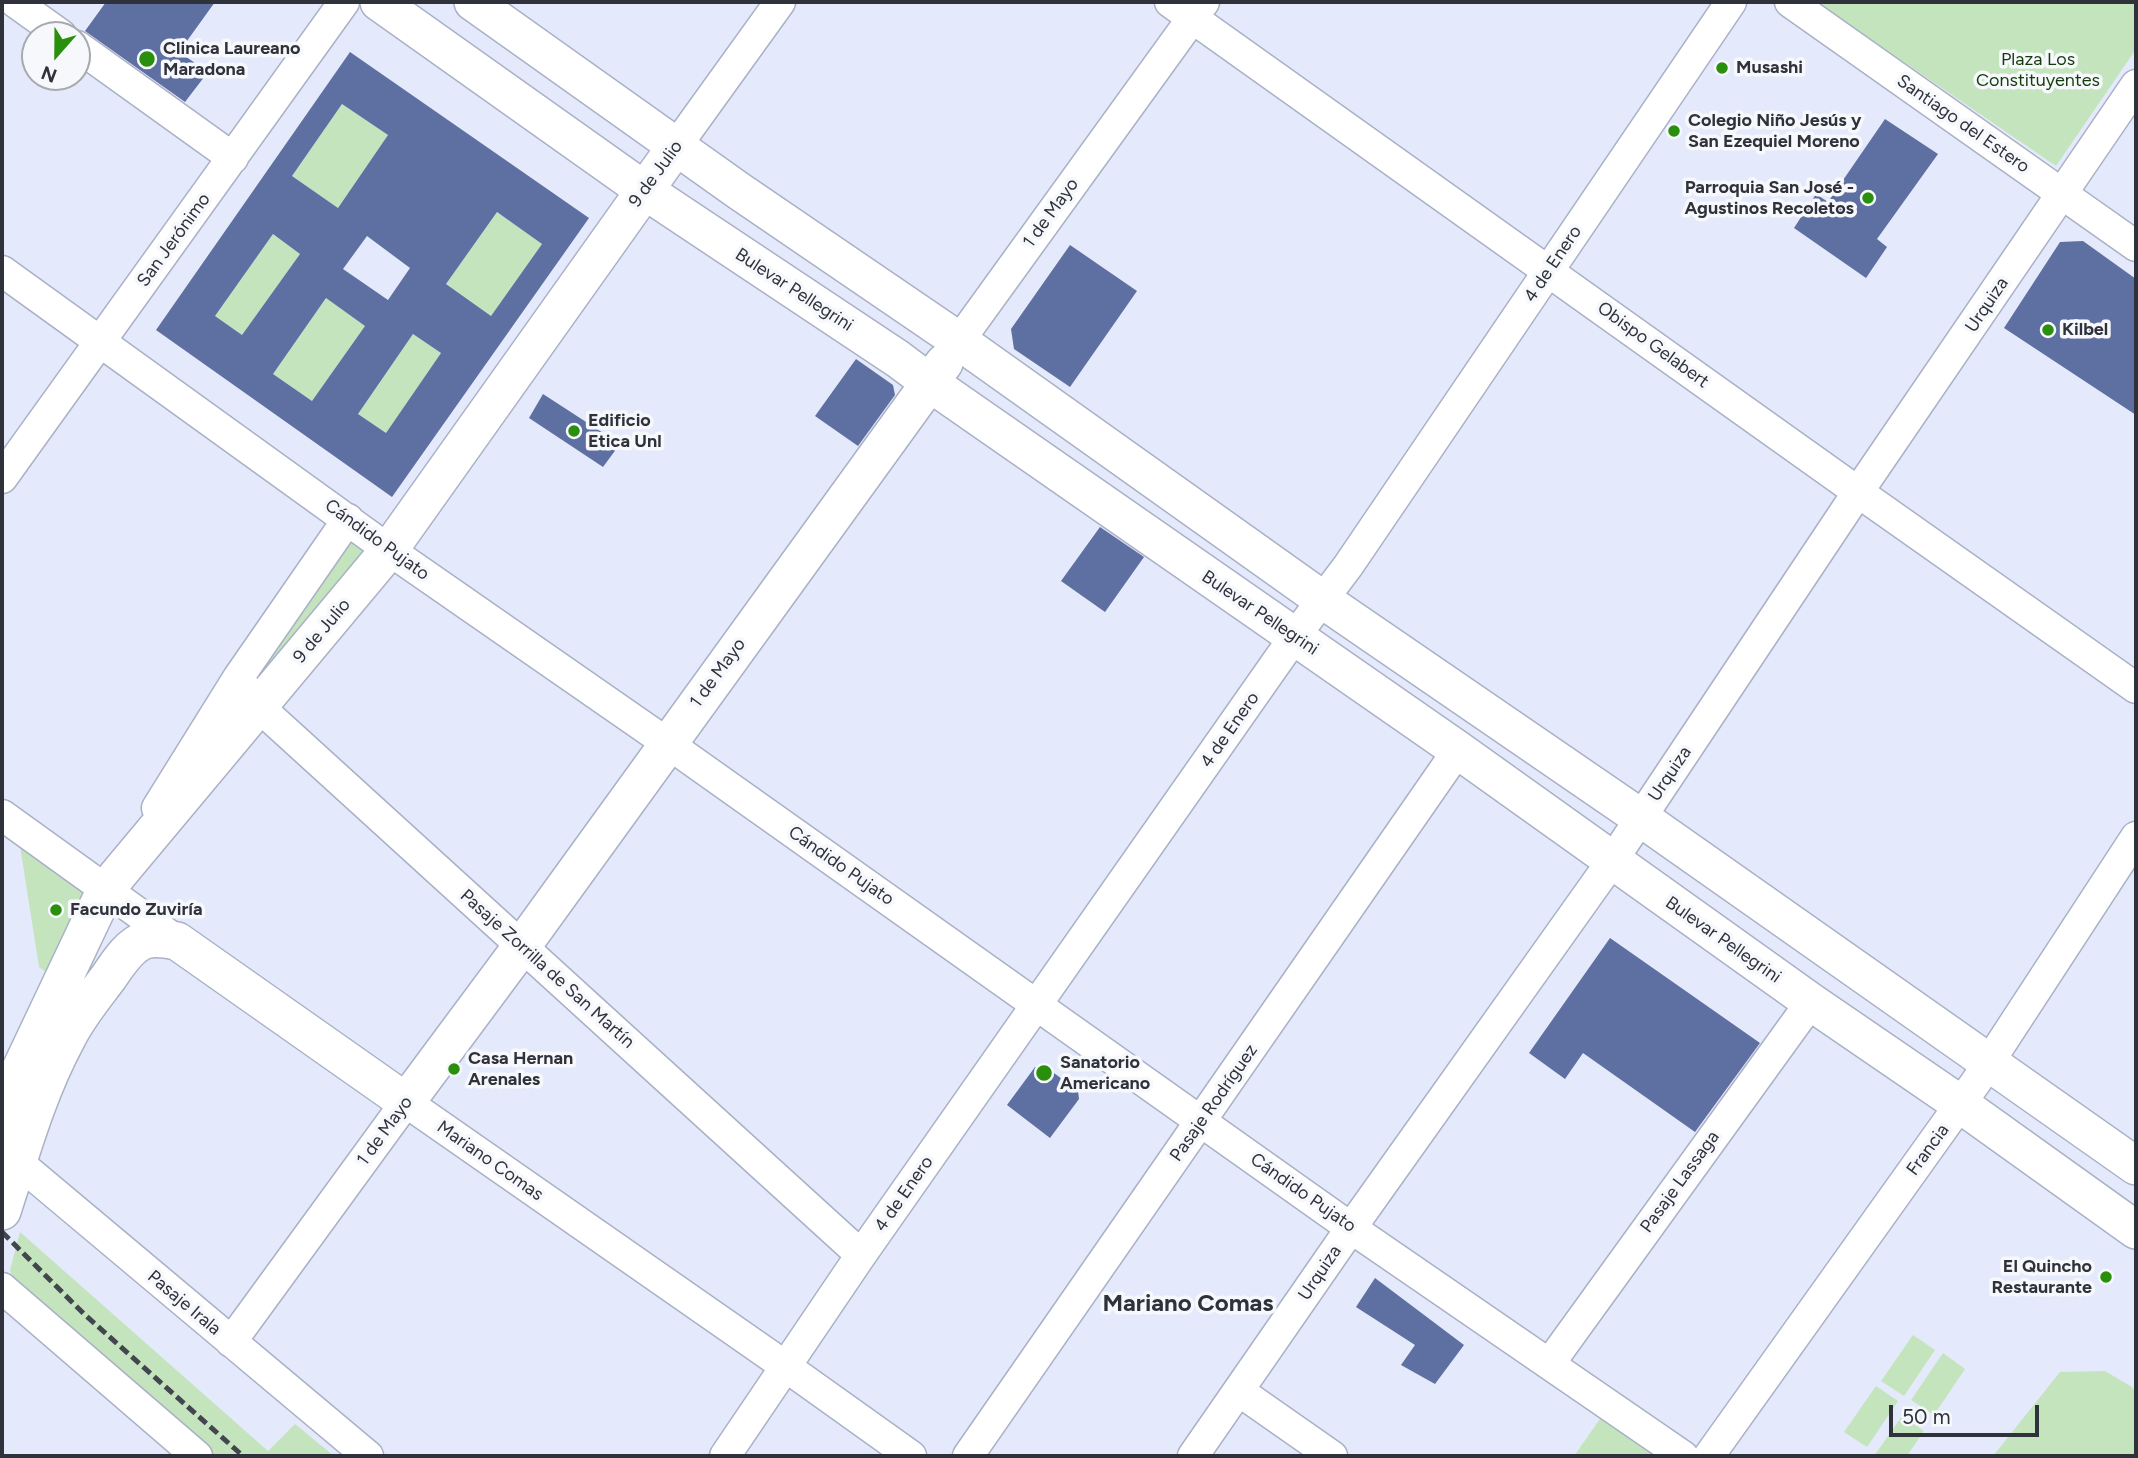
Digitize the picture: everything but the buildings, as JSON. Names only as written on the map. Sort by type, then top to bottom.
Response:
[{"type":"main road","name":"Bulevar Pellegrini","points":[[379,2],[644,190],[898,359],[1296,636],[2136,1230]]},
{"type":"main road","points":[[473,2],[739,191],[959,341],[1323,600],[1641,818],[2136,1166]]},
{"type":"main road","name":"9 de Julio","points":[[2,1122],[17,1077],[106,889],[248,693],[389,550],[677,145]]},
{"type":"main road","name":"1 de Mayo","points":[[406,1102],[522,946],[959,341]]},
{"type":"main road","points":[[2,1211],[10,1156],[78,1018],[129,950],[143,940],[156,938],[177,941]]},
{"type":"main road","name":"Mariano Comas","points":[[177,941],[406,1102]]},
{"type":"street","points":[[15,2],[41,21]]},
{"type":"street","name":"San Jerónimo","points":[[2,478],[344,2]]},
{"type":"street","name":"9 de Julio","points":[[677,145],[780,2]]},
{"type":"street","name":"4 de Enero","points":[[725,1456],[1037,1004],[1323,600],[1731,2]]},
{"type":"street","name":"Santiago del Estero","points":[[1790,2],[2136,247]]},
{"type":"street","name":"Obispo Gelabert","points":[[1189,7],[1548,270],[2136,688]]},
{"type":"street","name":"1 de Mayo","points":[[959,341],[1189,7]]},
{"type":"street","points":[[91,56],[233,158]]},
{"type":"street","name":"Urquiza","points":[[1193,1456],[1612,861],[1858,492],[2136,85]]},
{"type":"street","name":"Cándido Pujato","points":[[2,271],[389,550],[667,743],[1351,1228],[1683,1456]]},
{"type":"street","name":"9 de Julio","points":[[248,693],[348,519]]},
{"type":"street","name":"Pasaje Zorrilla de San Martín","points":[[248,693],[862,1255]]},
{"type":"street","name":"Pasaje Rodríguez","points":[[968,1456],[1458,750]]},
{"type":"street","name":"Mariano Comas","points":[[2,815],[177,941]]},
{"type":"street","name":"Francia","points":[[1709,1456],[1961,1104],[2136,837]]},
{"type":"street","name":"Pasaje Lassaga","points":[[1550,1363],[1811,1002]]},
{"type":"street","name":"1 de Mayo","points":[[231,1342],[406,1102]]},
{"type":"street","name":"Mariano Comas","points":[[406,1102],[911,1456]]},
{"type":"street","name":"Pasaje Irala","points":[[10,1156],[368,1456]]},
{"type":"street","points":[[2,1288],[186,1453]]},
{"type":"street","points":[[1239,1391],[1332,1456]]},
{"type":"green space","name":"Plaza Los Constituyentes","points":[[1816,2],[2136,2],[2136,49],[2056,166]]},
{"type":"green space","points":[[342,104],[388,135],[338,208],[292,176]]},
{"type":"green space","points":[[497,212],[542,244],[491,316],[446,284]]},
{"type":"green space","points":[[273,234],[300,254],[242,335],[215,316]]},
{"type":"green space","points":[[326,298],[365,326],[312,401],[273,374]]},
{"type":"green space","points":[[413,334],[441,353],[386,433],[358,414]]},
{"type":"green space","points":[[348,529],[375,547],[267,672],[260,670]]},
{"type":"green space","points":[[20,846],[88,896],[51,976],[39,967]]},
{"type":"green space","points":[[20,1232],[268,1451],[295,1424],[334,1456],[212,1456],[16,1289],[10,1270]]},
{"type":"green space","points":[[1913,1335],[1935,1350],[1904,1396],[1881,1381]]},
{"type":"green space","points":[[1943,1353],[1965,1369],[1934,1415],[1911,1400]]},
{"type":"green space","points":[[2105,1371],[2136,1392],[2136,1456],[1993,1456],[2060,1372]]},
{"type":"green space","points":[[1876,1386],[1898,1401],[1867,1447],[1844,1432]]},
{"type":"green space","points":[[1602,1416],[1660,1456],[1574,1456]]},
{"type":"green space","points":[[1902,1416],[1924,1431],[1907,1456],[1874,1456]]},
{"type":"railway","points":[[2,1232],[84,1314],[243,1456]]},
{"type":"place","name":"Clinica Laureano Maradona","points":[[147,59]]},
{"type":"place","name":"Musashi","points":[[1722,68]]},
{"type":"place","name":"Colegio Niño Jesús y San Ezequiel Moreno","points":[[1674,131]]},
{"type":"place","name":"Parroquia San José - Agustinos Recoletos","points":[[1868,198]]},
{"type":"place","name":"Kilbel","points":[[2048,330]]},
{"type":"place","name":"Edificio Etica Unl","points":[[574,431]]},
{"type":"place","name":"Facundo Zuviría","points":[[56,910]]},
{"type":"place","name":"Casa Hernan Arenales","points":[[454,1069]]},
{"type":"place","name":"Sanatorio Americano","points":[[1044,1073]]},
{"type":"place","name":"El Quincho Restaurante","points":[[2106,1277]]},
{"type":"district","name":"Mariano Comas","points":[[1188,1304]]}]
